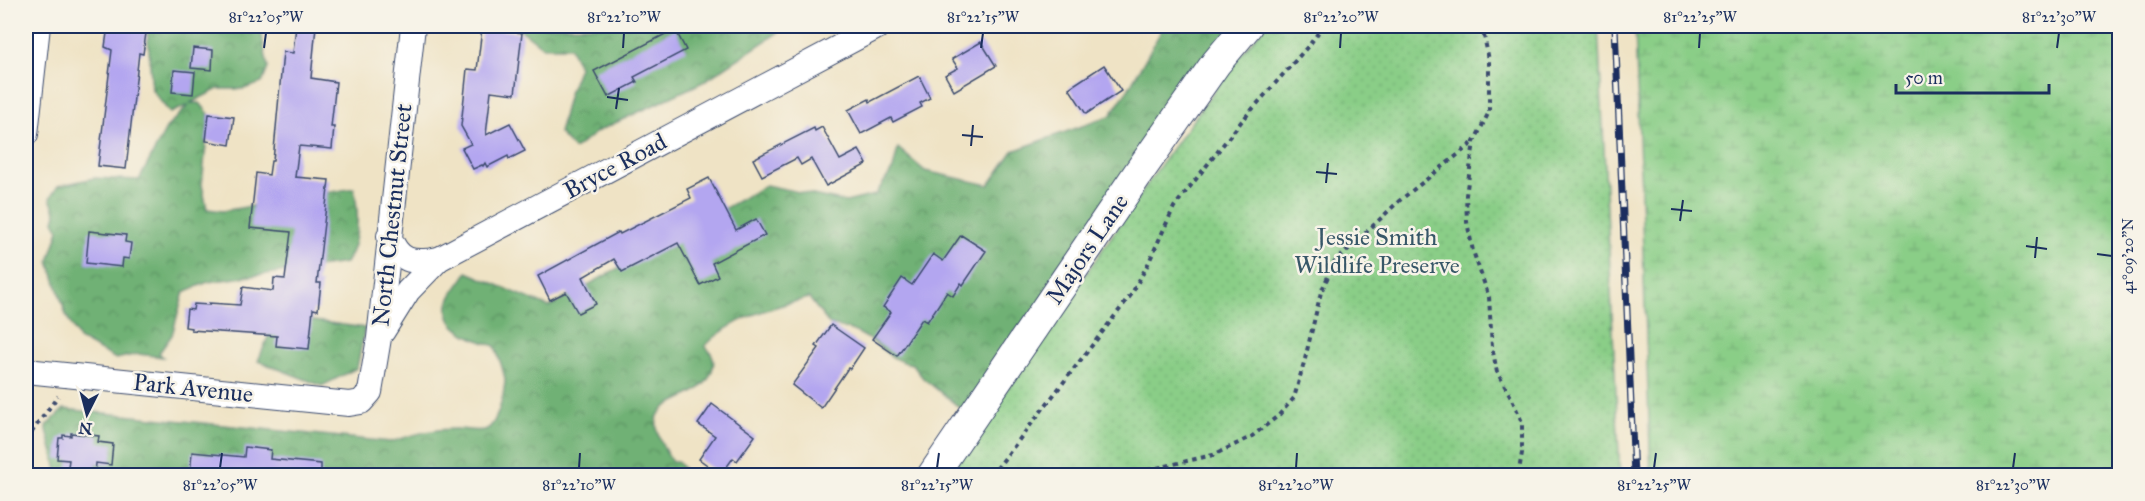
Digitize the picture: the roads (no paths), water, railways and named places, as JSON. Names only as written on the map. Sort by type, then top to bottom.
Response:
[{"type":"street","name":"North Chestnut Street","points":[[361,402],[370,392],[379,338],[413,26]]},
{"type":"street","name":"Bryce Road","points":[[379,338],[408,291],[438,260],[879,26]]},
{"type":"street","name":"Majors Lane","points":[[932,476],[1139,172],[1216,63],[1247,26]]},
{"type":"street","points":[[26,134],[33,30]]},
{"type":"street","points":[[389,236],[394,249],[402,257],[423,262],[438,260]]},
{"type":"street","name":"Park Avenue","points":[[26,371],[349,404],[361,402]]},
{"type":"railway","points":[[1615,26],[1634,476]]},
{"type":"park label","name":"Jessie Smith Wildlife Preserve","points":[[1377,251]]}]
